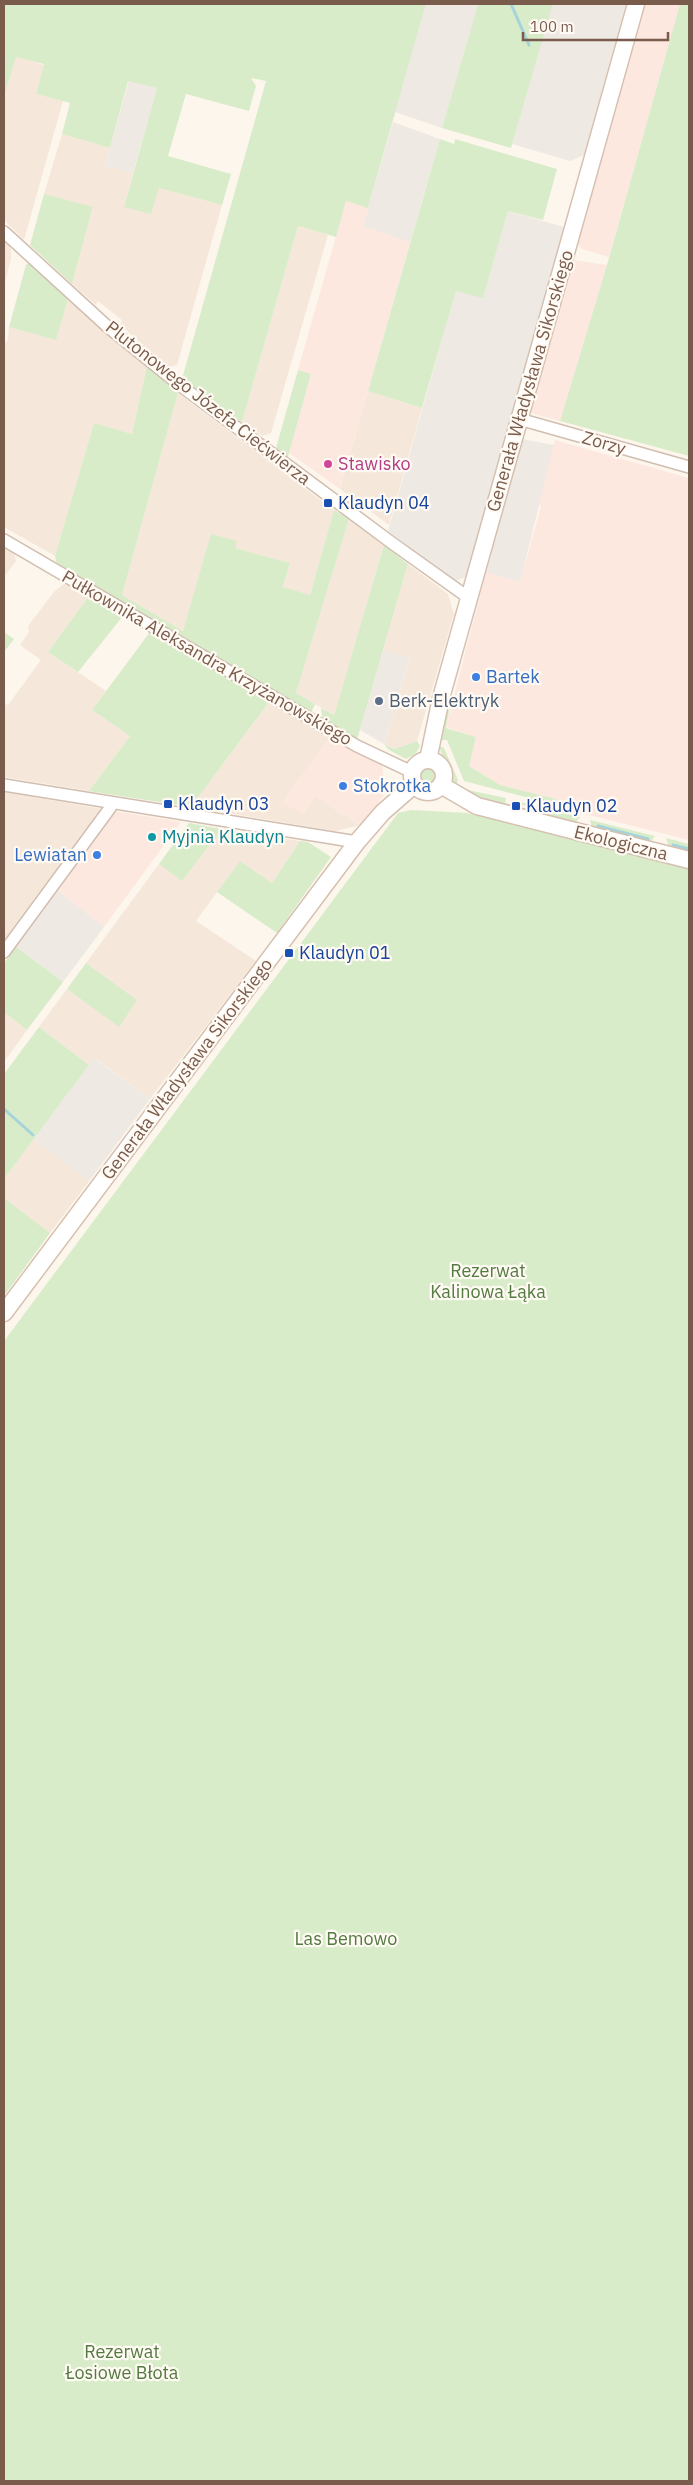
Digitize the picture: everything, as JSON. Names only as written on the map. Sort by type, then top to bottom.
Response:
[{"type":"main road","name":"Generała Władysława Sikorskiego","points":[[428,760],[441,698],[636,4]]},
{"type":"main road","points":[[428,760],[437,763],[442,770],[443,778],[441,785],[428,792],[420,790],[413,778],[418,763],[428,760]]},
{"type":"main road","name":"Generała Władysława Sikorskiego","points":[[4,1313],[357,842],[413,778]]},
{"type":"main road","name":"Ekologiczna","points":[[441,785],[477,806],[689,860]]},
{"type":"street","name":"Plutonowego Józefa Ciećwierza","points":[[4,232],[108,327],[182,386],[392,543],[469,598]]},
{"type":"street","name":"Zorzy","points":[[519,419],[689,467]]},
{"type":"street","name":"Pułkownika Aleksandra Krzyżanowskiego","points":[[4,540],[413,778]]},
{"type":"street","points":[[4,785],[357,842]]},
{"type":"street","points":[[4,952],[110,808],[111,803]]},
{"type":"shaded area","points":[[426,4],[478,4],[442,128],[395,112]]},
{"type":"shaded area","points":[[553,4],[626,4],[584,155],[570,161],[512,144]]},
{"type":"shaded area","points":[[646,4],[680,4],[609,257],[582,249],[578,244]]},
{"type":"shaded area","points":[[16,56],[44,65],[36,94],[63,101],[24,240],[4,220],[4,97]]},
{"type":"shaded area","points":[[129,80],[157,88],[133,173],[105,166]]},
{"type":"shaded area","points":[[393,122],[440,139],[410,243],[363,226]]},
{"type":"shaded area","points":[[62,134],[110,148],[105,166],[133,173],[124,207],[159,188],[222,205],[177,365],[169,367],[120,325],[122,320],[98,301],[96,305],[72,284],[93,208],[44,194]]},
{"type":"shaded area","points":[[346,201],[368,208],[363,226],[410,243],[340,489],[289,453],[311,375],[298,370]]},
{"type":"shaded area","points":[[508,211],[564,227],[466,577],[454,581],[388,531],[456,290],[483,297]]},
{"type":"shaded area","points":[[298,226],[328,235],[271,433],[262,436],[242,422]]},
{"type":"shaded area","points":[[4,240],[11,247],[11,259],[5,282]]},
{"type":"shaded area","points":[[573,260],[607,265],[560,421],[530,413]]},
{"type":"shaded area","points":[[68,299],[147,366],[132,434],[94,423],[55,556],[4,527],[4,345],[8,339],[9,327],[56,339]]},
{"type":"shaded area","points":[[368,391],[422,408],[389,525],[340,489]]},
{"type":"shaded area","points":[[178,393],[334,510],[310,595],[283,588],[290,563],[235,548],[212,534],[183,631],[122,595]]},
{"type":"shaded area","points":[[522,439],[554,445],[520,582],[486,572]]},
{"type":"shaded area","points":[[555,440],[689,478],[689,840],[565,809],[556,799],[500,785],[469,766],[476,737],[446,727],[486,572],[520,581],[541,507],[539,504]]},
{"type":"shaded area","points":[[349,519],[384,545],[334,715],[296,693]]},
{"type":"shaded area","points":[[4,547],[14,553],[16,561],[4,577]]},
{"type":"shaded area","points":[[408,564],[448,594],[454,614],[417,741],[394,749],[384,744],[410,658],[383,651]]},
{"type":"shaded area","points":[[65,583],[89,596],[48,652],[106,691],[92,710],[130,736],[89,791],[4,777],[4,703],[8,705],[41,660],[20,645],[29,632],[28,626],[54,592]]},
{"type":"shaded area","points":[[383,651],[410,657],[384,744],[360,730]]},
{"type":"shaded area","points":[[269,702],[330,737],[282,803],[315,796],[359,825],[335,831],[191,807]]},
{"type":"shaded area","points":[[330,737],[382,766],[386,792],[361,826],[315,796],[304,814],[282,803]]},
{"type":"shaded area","points":[[4,792],[103,809],[4,942]]},
{"type":"shaded area","points":[[114,811],[181,822],[104,927],[58,891]]},
{"type":"shaded area","points":[[222,829],[300,841],[272,883],[240,861],[196,921],[256,961],[150,1099],[95,1058],[89,1065],[39,1027],[67,989],[118,1026],[137,1000],[86,963],[159,864],[182,881]]},
{"type":"shaded area","points":[[58,891],[104,927],[63,982],[16,947]]},
{"type":"shaded area","points":[[4,1012],[27,1030],[4,1062]]},
{"type":"shaded area","points":[[94,1058],[150,1099],[90,1180],[34,1139]]},
{"type":"shaded area","points":[[34,1139],[90,1180],[50,1233],[4,1198],[4,1179]]},
{"type":"green space","points":[[4,4],[426,4],[368,208],[346,201],[336,237],[298,226],[242,422],[182,379],[266,81],[251,78],[256,86],[249,111],[186,94],[168,156],[231,174],[222,205],[159,188],[151,214],[124,207],[157,88],[128,81],[110,148],[62,134],[70,103],[36,94],[44,64],[16,57],[4,97]]},
{"type":"green space","points":[[478,4],[553,4],[511,148],[442,128]]},
{"type":"green space","points":[[680,4],[689,4],[689,456],[560,421],[607,265]]},
{"type":"green space","points":[[440,139],[454,144],[455,139],[557,169],[543,220],[508,211],[483,298],[456,291],[422,408],[368,391]]},
{"type":"green space","points":[[44,194],[93,207],[72,284],[30,245]]},
{"type":"green space","points":[[29,263],[68,299],[56,340],[9,327],[26,265]]},
{"type":"green space","points":[[147,366],[178,393],[122,595],[183,631],[211,534],[237,541],[235,548],[290,563],[283,587],[310,595],[334,510],[349,519],[296,693],[315,704],[311,713],[56,562],[55,556],[94,423],[132,434]]},
{"type":"green space","points":[[298,370],[311,374],[288,457],[276,448]]},
{"type":"green space","points":[[384,545],[408,564],[357,740],[322,720],[321,708],[334,715]]},
{"type":"green space","points":[[89,596],[123,616],[78,672],[48,652]]},
{"type":"green space","points":[[4,632],[14,639],[4,652]]},
{"type":"green space","points":[[150,632],[269,702],[191,807],[89,791],[130,736],[92,710]]},
{"type":"green space","points":[[450,707],[446,728],[476,737],[469,766],[500,785],[556,799],[564,807],[464,781],[447,740],[440,740],[444,717]]},
{"type":"green space","points":[[417,741],[420,746],[416,753],[406,759],[389,750],[384,744],[394,749]]},
{"type":"green space","points":[[439,746],[444,748],[458,780],[456,786],[447,766]]},
{"type":"green space","points":[[424,766],[432,766],[438,772],[438,780],[432,786],[424,786],[418,780],[418,772]]},
{"type":"green space","points":[[463,789],[506,798],[505,803],[482,801]]},
{"type":"green space","points":[[512,800],[580,817],[574,824],[533,811],[533,808],[511,802]]},
{"type":"green space","name":"Las Bemowo","points":[[411,810],[467,813],[689,869],[689,2481],[4,2481],[4,1341],[398,813]]},
{"type":"green space","points":[[590,820],[655,836],[649,843],[592,828]]},
{"type":"green space","points":[[189,823],[222,829],[182,881],[159,864]]},
{"type":"green space","points":[[666,838],[689,844],[689,853],[669,847]]},
{"type":"green space","points":[[300,841],[308,842],[331,857],[277,933],[217,892],[240,861],[272,883]]},
{"type":"green space","points":[[16,947],[63,982],[27,1030],[4,1012],[4,963]]},
{"type":"green space","points":[[86,963],[137,1000],[119,1027],[67,989]]},
{"type":"green space","points":[[39,1027],[89,1065],[4,1179],[4,1074]]},
{"type":"green space","points":[[4,1198],[50,1233],[4,1296]]},
{"type":"waterway","points":[[511,4],[529,45]]},
{"type":"waterway","points":[[598,826],[648,839]]},
{"type":"waterway","points":[[673,845],[689,849]]},
{"type":"waterway","points":[[4,1109],[33,1135]]},
{"type":"place","name":"Stawisko","points":[[328,464]]},
{"type":"place","name":"Klaudyn 04","points":[[328,503]]},
{"type":"place","name":"Bartek","points":[[476,677]]},
{"type":"place","name":"Berk-Elektryk","points":[[379,701]]},
{"type":"place","name":"Stokrotka","points":[[343,786]]},
{"type":"place","name":"Klaudyn 03","points":[[168,804]]},
{"type":"place","name":"Klaudyn 02","points":[[516,806]]},
{"type":"place","name":"Myjnia Klaudyn","points":[[152,837]]},
{"type":"place","name":"Lewiatan","points":[[97,855]]},
{"type":"place","name":"Klaudyn 01","points":[[289,953]]},
{"type":"park label","name":"Rezerwat Kalinowa Łąka","points":[[488,1281]]},
{"type":"park label","name":"Rezerwat Łosiowe Błota","points":[[122,2362]]}]
